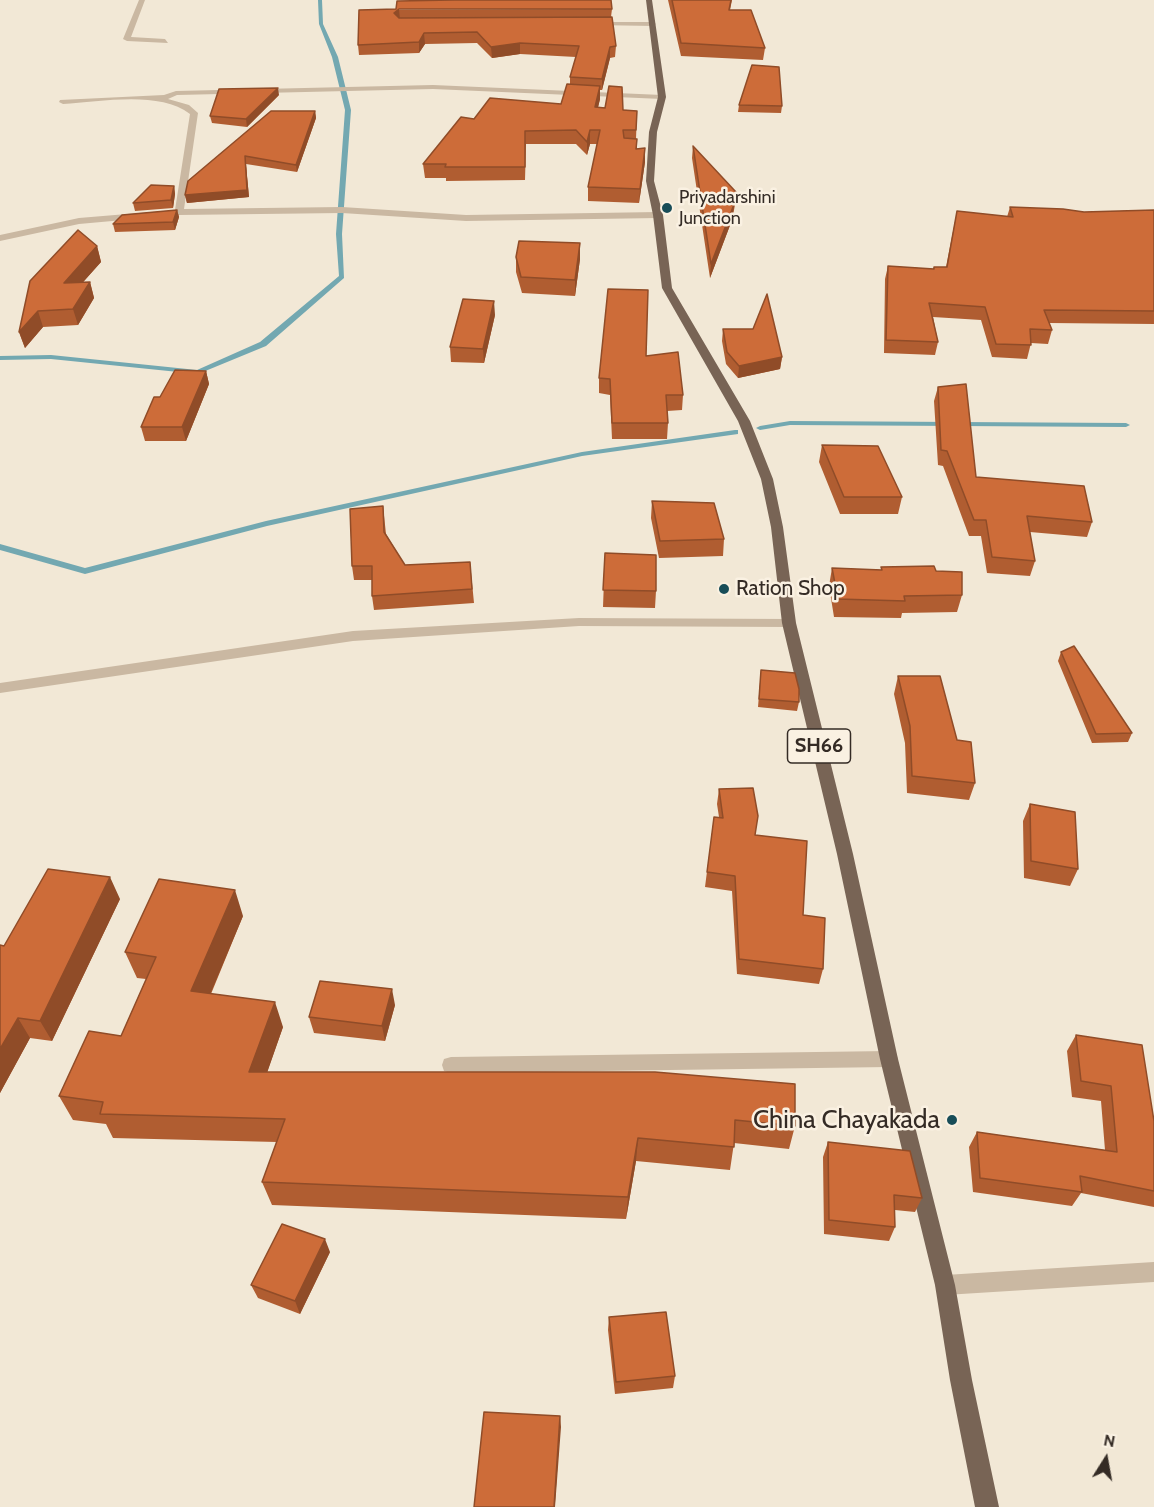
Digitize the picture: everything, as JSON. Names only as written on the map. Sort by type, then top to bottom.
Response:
[{"type":"main road","name":"SH66","points":[[649,0],[662,97],[653,132],[650,181],[658,215],[667,288],[744,421],[767,479],[777,527],[789,623],[845,854],[889,1059],[945,1285],[961,1380],[987,1507]]},
{"type":"street","points":[[142,0],[127,39],[165,41]]},
{"type":"street","points":[[583,23],[652,24]]},
{"type":"street","points":[[63,102],[163,97],[185,92],[433,87],[662,97]]},
{"type":"street","points":[[163,97],[161,99],[186,107],[194,113],[179,212]]},
{"type":"street","points":[[0,238],[79,221],[179,212],[342,210],[466,218],[658,215]]},
{"type":"street","points":[[0,688],[354,636],[579,622],[789,623]]},
{"type":"street","points":[[451,1065],[889,1059]]},
{"type":"street","points":[[945,1285],[1154,1272]]},
{"type":"building","points":[[611,0],[612,9],[399,9],[394,13],[399,18],[612,17],[616,46],[610,47],[602,79],[570,77],[579,46],[520,43],[491,47],[477,32],[424,33],[419,42],[358,45],[359,10],[396,9],[397,1]]},
{"type":"building","points":[[672,0],[731,0],[729,10],[751,10],[765,48],[681,43]]},
{"type":"building","points":[[752,65],[779,67],[782,106],[739,105]]},
{"type":"building","points":[[567,84],[600,86],[595,107],[605,108],[609,86],[622,87],[623,110],[637,111],[636,130],[623,130],[624,138],[637,139],[636,149],[645,148],[640,189],[588,187],[600,130],[590,130],[587,142],[576,130],[525,131],[525,167],[445,167],[446,164],[423,164],[461,117],[474,119],[490,98],[561,104]]},
{"type":"building","points":[[278,88],[246,119],[210,116],[219,89]]},
{"type":"building","points":[[271,111],[315,111],[296,165],[245,156],[247,190],[185,195],[188,181]]},
{"type":"building","points":[[693,146],[736,192],[733,207],[711,264]]},
{"type":"building","points":[[151,185],[174,186],[171,200],[133,203]]},
{"type":"building","points":[[1010,207],[1084,212],[1154,210],[1154,311],[1044,310],[1052,330],[1030,329],[1031,345],[996,344],[985,307],[929,303],[938,342],[886,340],[888,266],[934,269],[934,267],[947,267],[957,211],[1013,217]]},
{"type":"building","points":[[177,210],[173,222],[113,224],[122,215]]},
{"type":"building","points":[[78,230],[97,246],[64,283],[90,282],[73,309],[38,311],[19,332],[30,281]]},
{"type":"building","points":[[519,241],[580,243],[575,280],[521,277],[516,257]]},
{"type":"building","points":[[608,289],[648,290],[646,356],[678,352],[683,395],[666,395],[668,423],[612,423],[610,379],[599,378]]},
{"type":"building","points":[[767,294],[782,357],[739,366],[727,352],[723,329],[753,329]]},
{"type":"building","points":[[463,299],[494,301],[483,349],[450,347]]},
{"type":"building","points":[[175,370],[206,371],[182,427],[141,427],[154,397],[160,397]]},
{"type":"building","points":[[966,384],[976,477],[1084,486],[1092,522],[1027,516],[1035,561],[992,557],[986,520],[974,520],[947,451],[941,450],[938,387]]},
{"type":"building","points":[[822,445],[878,446],[902,497],[844,497]]},
{"type":"building","points":[[652,501],[714,503],[724,539],[660,541]]},
{"type":"building","points":[[383,506],[384,532],[405,565],[470,562],[472,589],[372,596],[372,566],[352,566],[350,509]]},
{"type":"building","points":[[605,553],[656,555],[656,591],[603,590]]},
{"type":"building","points":[[934,566],[936,571],[962,572],[962,595],[904,596],[905,601],[838,599],[832,568],[882,570],[881,567]]},
{"type":"building","points":[[1074,646],[1132,733],[1096,734],[1061,652]]},
{"type":"building","points":[[761,670],[795,673],[799,702],[759,699]]},
{"type":"building","points":[[898,676],[940,676],[957,740],[971,742],[975,783],[912,776],[910,726]]},
{"type":"building","points":[[753,788],[758,816],[755,835],[807,841],[803,915],[825,918],[823,969],[739,959],[735,876],[707,872],[714,817],[723,818],[719,789]]},
{"type":"building","points":[[1030,804],[1075,812],[1078,869],[1031,861]]},
{"type":"building","points":[[48,869],[110,877],[40,1021],[18,1018],[0,1049],[0,945],[4,946]]},
{"type":"building","points":[[159,879],[235,890],[191,991],[275,1002],[249,1072],[655,1072],[795,1084],[795,1126],[735,1120],[734,1147],[638,1138],[628,1197],[262,1182],[285,1119],[100,1114],[103,1102],[59,1096],[89,1031],[121,1036],[156,957],[125,952]]},
{"type":"building","points":[[320,981],[392,989],[382,1026],[309,1017]]},
{"type":"building","points":[[1076,1035],[1142,1045],[1154,1121],[1154,1191],[1080,1176],[1082,1192],[980,1178],[977,1132],[1117,1152],[1111,1086],[1081,1081]]},
{"type":"building","points":[[828,1142],[910,1151],[922,1198],[894,1195],[895,1227],[829,1220]]},
{"type":"building","points":[[282,1224],[325,1239],[295,1301],[251,1285]]},
{"type":"building","points":[[666,1312],[675,1376],[616,1382],[609,1317]]},
{"type":"building","points":[[484,1412],[560,1416],[554,1507],[474,1507]]},
{"type":"waterway","points":[[0,358],[51,357],[198,372],[263,344],[342,277],[339,234],[348,110],[335,57],[321,24],[320,0]]},
{"type":"waterway","points":[[760,428],[790,423],[1126,425]]},
{"type":"waterway","points":[[0,547],[85,571],[266,524],[582,454],[735,432]]},
{"type":"place","name":"Priyadarshini Junction","points":[[667,208]]},
{"type":"place","name":"Ration Shop","points":[[724,589]]},
{"type":"place","name":"China Chayakada","points":[[952,1120]]}]
